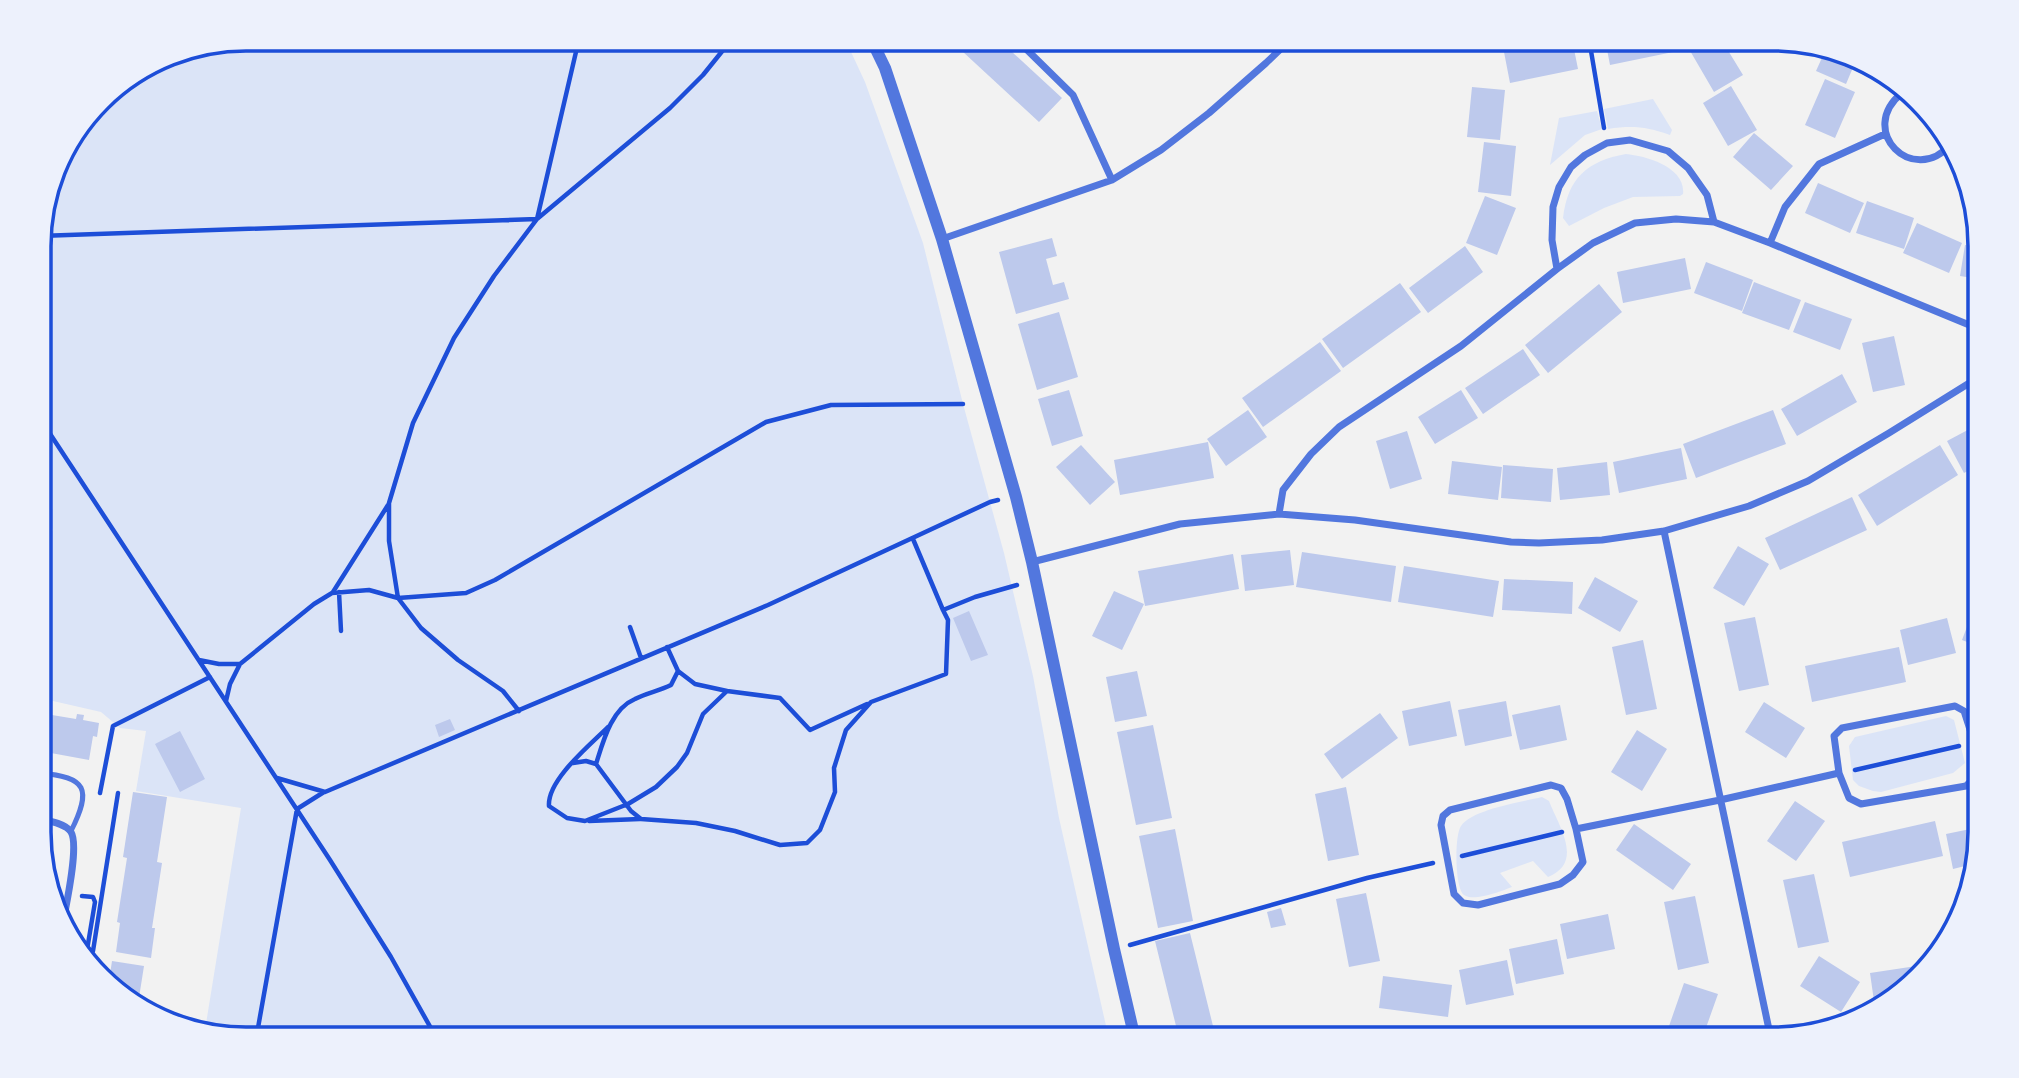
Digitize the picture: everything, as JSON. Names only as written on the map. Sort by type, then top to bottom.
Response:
[{"type":"street","points":[[878,51],[886,68],[942,239],[1016,497],[1132,1027]]},
{"type":"street","points":[[1029,51],[1073,95],[1112,180]]},
{"type":"street","points":[[942,239],[1112,180],[1161,150],[1209,113],[1278,51]]},
{"type":"street","points":[[1898,96],[1887,111],[1884,122],[1885,134],[1891,145],[1910,159],[1933,158],[1943,152]]},
{"type":"street","points":[[1770,243],[1785,207],[1819,164],[1885,134]]},
{"type":"street","points":[[1557,269],[1552,240],[1553,207],[1559,187],[1571,167],[1585,155],[1607,143],[1630,139],[1668,151],[1688,168],[1707,195],[1714,222]]},
{"type":"street","points":[[1279,514],[1283,490],[1311,454],[1339,427],[1461,346],[1593,243],[1635,223],[1676,219],[1714,222],[1968,324]]},
{"type":"street","points":[[1032,562],[1180,524],[1279,514],[1355,520],[1511,542],[1602,540],[1664,531],[1749,506],[1808,481],[1968,384]]},
{"type":"street","points":[[1664,531],[1768,1027]]},
{"type":"street","points":[[1968,723],[1964,711],[1955,706],[1842,728],[1834,736],[1839,773],[1849,798],[1861,804],[1968,784]]},
{"type":"street","points":[[1576,829],[1839,773]]},
{"type":"street","points":[[1551,785],[1561,788],[1576,829],[1583,862],[1573,876],[1560,884],[1478,905],[1463,903],[1454,894],[1441,825],[1443,816],[1450,810],[1551,785]]},
{"type":"street","points":[[51,822],[71,831],[73,836],[73,867],[66,907]]},
{"type":"lane","points":[[51,775],[72,778],[81,787],[83,793],[79,814],[71,831]]},
{"type":"path","points":[[537,219],[576,51]]},
{"type":"path","points":[[332,593],[389,503],[414,423],[454,338],[494,276],[537,219],[670,108],[721,51]]},
{"type":"path","points":[[1591,51],[1607,143]]},
{"type":"path","points":[[51,236],[537,219]]},
{"type":"path","points":[[226,701],[230,684],[240,664],[314,604],[332,593],[369,590],[398,598],[466,593],[495,580],[766,422],[831,405],[963,404]]},
{"type":"path","points":[[51,435],[297,809],[390,957],[430,1027]]},
{"type":"path","points":[[258,1027],[297,809],[324,792],[768,605],[990,502],[1016,497]]},
{"type":"path","points":[[389,503],[389,541],[398,598],[421,628],[458,660],[503,691],[519,711]]},
{"type":"path","points":[[667,647],[678,671],[695,684],[780,698],[810,730],[871,702],[946,674],[948,620],[913,539]]},
{"type":"path","points":[[943,610],[975,597],[1035,579]]},
{"type":"path","points":[[339,592],[341,631]]},
{"type":"path","points":[[630,626],[641,658]]},
{"type":"path","points":[[199,660],[240,664]]},
{"type":"path","points":[[678,671],[671,684],[629,701],[555,784],[548,799],[549,806],[567,818],[584,821],[641,819],[696,823],[735,831],[780,845],[807,843],[820,830],[835,792],[834,768],[846,730],[871,702]]},
{"type":"path","points":[[98,805],[113,726],[210,677]]},
{"type":"path","points":[[584,821],[628,804],[656,787],[677,767],[691,745],[703,714],[727,691]]},
{"type":"path","points":[[596,764],[611,723]]},
{"type":"path","points":[[1839,773],[1968,743]]},
{"type":"path","points":[[571,764],[586,761],[596,764],[631,811],[641,819]]},
{"type":"path","points":[[277,778],[324,792]]},
{"type":"path","points":[[91,951],[93,951],[118,793]]},
{"type":"path","points":[[1114,949],[1367,878],[1576,829]]},
{"type":"path","points":[[88,946],[95,902],[93,897]]},
{"type":"shaded area","points":[[246,51],[851,51],[865,82],[923,243],[1004,553],[1033,676],[1059,818],[1106,1027],[246,1027],[206,1023],[241,808],[136,791],[146,731],[120,728],[101,712],[51,701],[51,233],[57,196],[71,160],[91,127],[117,99],[148,77],[196,57]]},
{"type":"shaded area","points":[[1653,99],[1672,130],[1670,135],[1640,128],[1608,129],[1604,109]]},
{"type":"shaded area","points":[[1597,111],[1602,129],[1585,135],[1550,165],[1559,118]]},
{"type":"shaded area","points":[[1626,154],[1654,160],[1672,170],[1682,185],[1683,194],[1633,197],[1569,226],[1563,218],[1569,192],[1575,182],[1600,161]]},
{"type":"shaded area","points":[[1946,716],[1954,720],[1965,763],[1953,773],[1881,792],[1859,786],[1853,780],[1849,746],[1855,737]]},
{"type":"shaded area","points":[[1542,797],[1549,801],[1566,842],[1565,862],[1559,870],[1548,877],[1533,861],[1500,873],[1512,887],[1481,897],[1464,895],[1456,862],[1461,826],[1467,820],[1487,811]]},
{"type":"building","points":[[962,51],[1011,51],[1062,98],[1039,122]]},
{"type":"building","points":[[1574,51],[1578,69],[1510,83],[1504,52]]},
{"type":"building","points":[[1607,51],[1678,51],[1610,65]]},
{"type":"building","points":[[1690,51],[1728,51],[1743,75],[1714,92]]},
{"type":"building","points":[[1822,58],[1853,68],[1846,84],[1816,71]]},
{"type":"building","points":[[1825,79],[1855,92],[1835,138],[1805,125]]},
{"type":"building","points":[[1731,86],[1757,130],[1728,146],[1703,103]]},
{"type":"building","points":[[1472,87],[1505,90],[1500,140],[1467,137]]},
{"type":"building","points":[[1754,133],[1793,166],[1771,190],[1733,157]]},
{"type":"building","points":[[1484,142],[1516,146],[1511,196],[1478,192]]},
{"type":"building","points":[[1818,183],[1864,203],[1850,233],[1805,213]]},
{"type":"building","points":[[1485,196],[1516,208],[1497,255],[1466,243]]},
{"type":"building","points":[[1867,201],[1914,218],[1904,249],[1856,233]]},
{"type":"building","points":[[1917,223],[1962,243],[1949,273],[1903,253]]},
{"type":"building","points":[[1052,238],[1057,256],[1046,259],[1053,285],[1064,282],[1069,299],[1016,314],[999,252]]},
{"type":"building","points":[[1965,245],[1968,245],[1968,277],[1960,276]]},
{"type":"building","points":[[1465,246],[1483,272],[1428,313],[1409,288]]},
{"type":"building","points":[[1685,258],[1691,289],[1623,303],[1617,272]]},
{"type":"building","points":[[1706,262],[1753,280],[1742,311],[1694,293]]},
{"type":"building","points":[[1754,282],[1801,300],[1789,330],[1742,313]]},
{"type":"building","points":[[1400,283],[1421,312],[1343,368],[1322,339]]},
{"type":"building","points":[[1599,284],[1622,312],[1548,373],[1525,345]]},
{"type":"building","points":[[1805,302],[1852,319],[1840,350],[1793,332]]},
{"type":"building","points":[[1059,312],[1078,377],[1037,390],[1018,324]]},
{"type":"building","points":[[1894,336],[1905,385],[1873,392],[1862,343]]},
{"type":"building","points":[[1320,342],[1341,371],[1263,427],[1242,398]]},
{"type":"building","points":[[1523,349],[1540,375],[1483,414],[1465,388]]},
{"type":"building","points":[[1842,374],[1857,402],[1797,436],[1781,409]]},
{"type":"building","points":[[1069,390],[1083,436],[1052,446],[1038,399]]},
{"type":"building","points":[[1461,390],[1478,418],[1435,444],[1418,417]]},
{"type":"building","points":[[1248,410],[1267,437],[1226,466],[1207,439]]},
{"type":"building","points":[[1773,410],[1786,444],[1696,478],[1683,444]]},
{"type":"building","points":[[1968,430],[1968,471],[1964,473],[1947,441]]},
{"type":"building","points":[[1407,431],[1422,479],[1390,489],[1376,441]]},
{"type":"building","points":[[1208,442],[1214,478],[1120,495],[1114,460]]},
{"type":"building","points":[[1081,445],[1115,482],[1090,505],[1056,467]]},
{"type":"building","points":[[1940,445],[1958,475],[1877,526],[1858,495]]},
{"type":"building","points":[[1681,448],[1687,479],[1619,493],[1613,462]]},
{"type":"building","points":[[1452,461],[1502,467],[1498,500],[1448,494]]},
{"type":"building","points":[[1607,462],[1610,495],[1560,500],[1557,468]]},
{"type":"building","points":[[1503,465],[1553,469],[1551,502],[1501,498]]},
{"type":"building","points":[[1852,497],[1867,530],[1780,570],[1765,538]]},
{"type":"building","points":[[1738,546],[1769,564],[1744,606],[1713,588]]},
{"type":"building","points":[[1290,550],[1294,585],[1245,591],[1241,555]]},
{"type":"building","points":[[1302,552],[1396,566],[1391,602],[1296,587]]},
{"type":"building","points":[[1233,554],[1239,589],[1145,606],[1138,571]]},
{"type":"building","points":[[1404,566],[1499,581],[1493,617],[1398,602]]},
{"type":"building","points":[[1595,577],[1638,601],[1620,632],[1578,608]]},
{"type":"building","points":[[1504,579],[1573,582],[1572,614],[1502,610]]},
{"type":"building","points":[[1114,591],[1144,604],[1122,650],[1092,636]]},
{"type":"building","points":[[969,611],[988,655],[971,661],[953,618]]},
{"type":"building","points":[[1755,617],[1769,685],[1739,691],[1724,623]]},
{"type":"building","points":[[1947,618],[1956,653],[1908,665],[1900,630]]},
{"type":"building","points":[[1968,624],[1968,642],[1962,640]]},
{"type":"building","points":[[1643,640],[1657,709],[1626,715],[1612,647]]},
{"type":"building","points":[[1899,647],[1906,682],[1812,702],[1805,666]]},
{"type":"building","points":[[1137,671],[1147,716],[1115,722],[1106,677]]},
{"type":"building","points":[[1450,701],[1457,736],[1409,746],[1402,711]]},
{"type":"building","points":[[1506,701],[1512,736],[1465,746],[1458,710]]},
{"type":"building","points":[[1764,702],[1805,728],[1786,758],[1745,732]]},
{"type":"building","points":[[1560,705],[1567,740],[1520,750],[1512,715]]},
{"type":"building","points":[[1380,713],[1398,738],[1342,779],[1324,754]]},
{"type":"building","points":[[77,714],[84,715],[83,720],[99,723],[97,737],[93,736],[89,760],[51,753],[51,715],[76,719]]},
{"type":"building","points":[[450,719],[455,730],[439,737],[435,725]]},
{"type":"building","points":[[1153,725],[1172,818],[1136,825],[1117,732]]},
{"type":"building","points":[[1637,730],[1667,749],[1642,791],[1611,772]]},
{"type":"building","points":[[180,731],[205,779],[180,792],[155,744]]},
{"type":"building","points":[[1346,787],[1359,855],[1328,861],[1315,794]]},
{"type":"building","points":[[133,792],[167,797],[157,862],[162,863],[152,928],[155,928],[151,958],[116,952],[120,923],[117,922],[127,858],[123,857]]},
{"type":"building","points":[[1795,801],[1825,821],[1796,861],[1767,841]]},
{"type":"building","points":[[1935,821],[1943,856],[1850,877],[1842,842]]},
{"type":"building","points":[[1634,824],[1691,864],[1673,890],[1616,850]]},
{"type":"building","points":[[1175,829],[1193,921],[1158,928],[1139,836]]},
{"type":"building","points":[[1968,829],[1965,866],[1953,869],[1946,834]]},
{"type":"building","points":[[1814,874],[1829,942],[1798,948],[1783,880]]},
{"type":"building","points":[[1366,893],[1380,961],[1349,967],[1336,899]]},
{"type":"building","points":[[1695,896],[1709,963],[1678,970],[1664,902]]},
{"type":"building","points":[[1281,908],[1286,925],[1271,928],[1267,912]]},
{"type":"building","points":[[1608,914],[1615,949],[1567,959],[1560,924]]},
{"type":"building","points":[[1190,933],[1213,1026],[1176,1027],[1155,941]]},
{"type":"building","points":[[1557,939],[1564,974],[1516,984],[1509,949]]},
{"type":"building","points":[[1819,956],[1860,982],[1841,1012],[1800,986]]},
{"type":"building","points":[[1507,960],[1514,995],[1466,1005],[1459,970]]},
{"type":"building","points":[[112,961],[144,966],[139,995],[127,987],[110,972]]},
{"type":"building","points":[[1915,966],[1902,979],[1874,998],[1870,973]]},
{"type":"building","points":[[1383,976],[1452,985],[1448,1017],[1379,1008]]},
{"type":"building","points":[[1684,983],[1718,994],[1706,1027],[1669,1027]]}]
